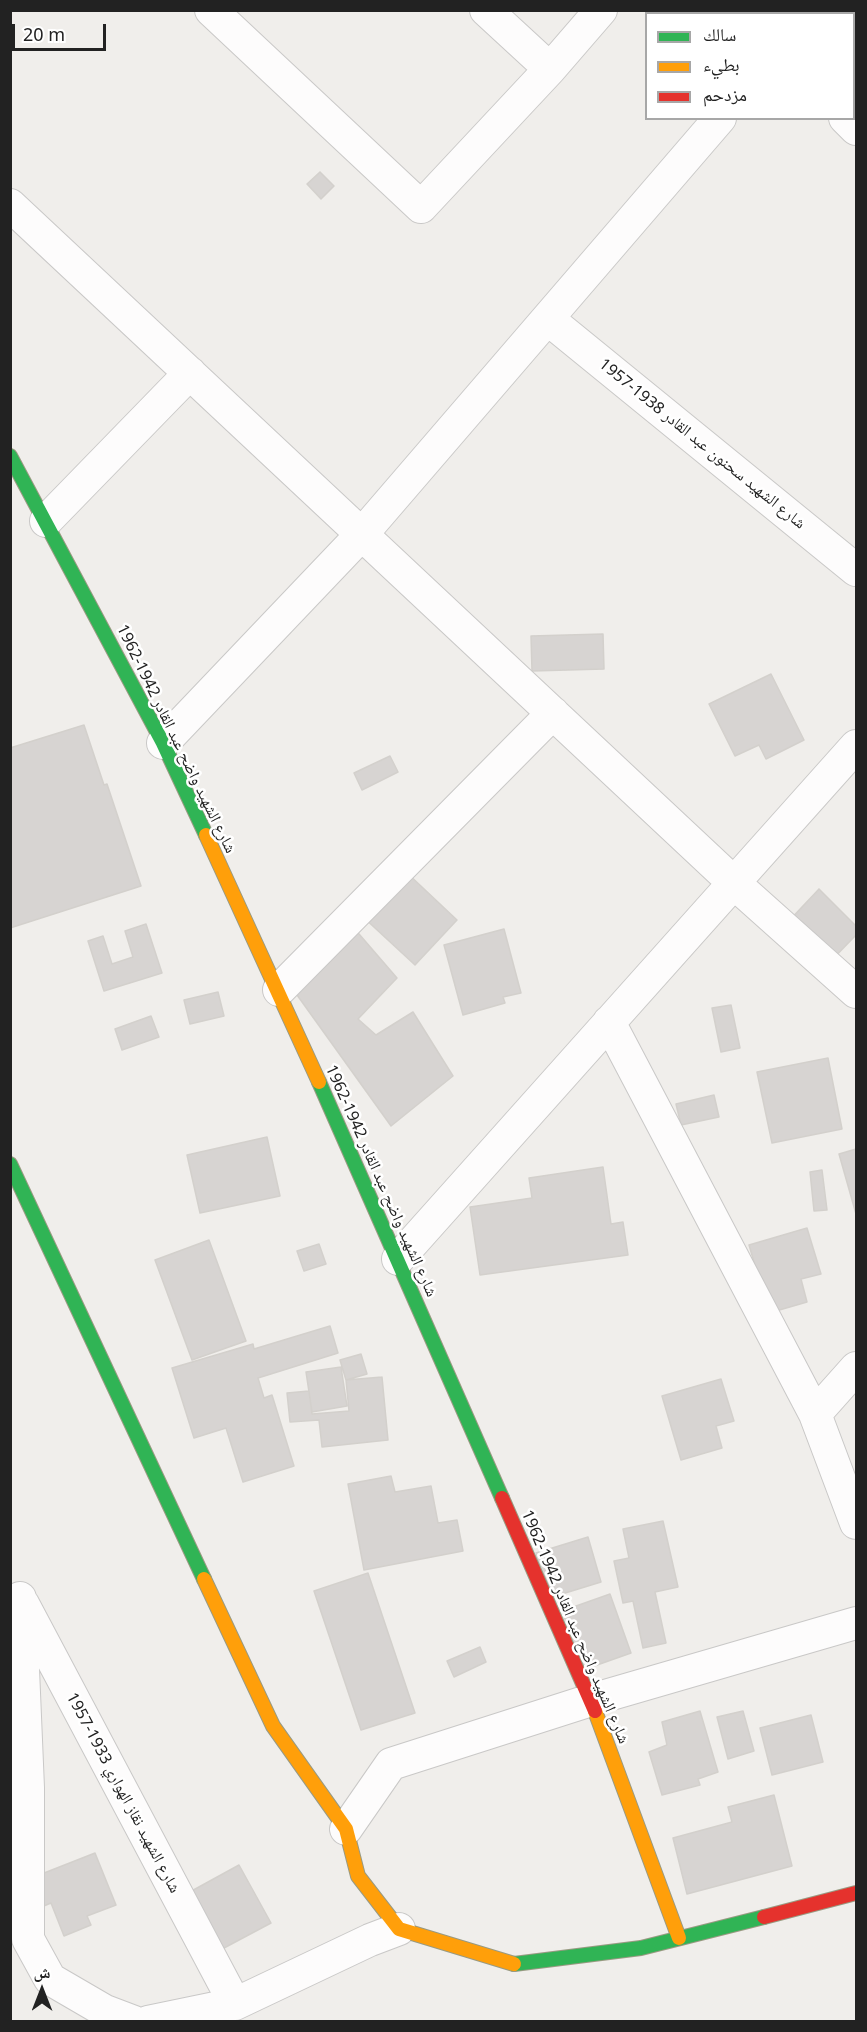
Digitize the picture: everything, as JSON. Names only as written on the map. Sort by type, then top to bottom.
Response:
[{"type":"street","points":[[211,10],[421,207],[550,69],[601,10]]},
{"type":"street","points":[[486,10],[550,69]]},
{"type":"street","points":[[163,743],[362,534],[718,120]]},
{"type":"street","points":[[10,205],[734,883],[856,992]]},
{"type":"street","name":"شارع الشهيد سحنون عبد القادر 1938-1957","points":[[548,319],[856,570]]},
{"type":"street","points":[[46,520],[190,373]]},
{"type":"street","name":"شارع الشهيد واضح عبد القادر 1942-1962","points":[[10,456],[163,743],[279,990],[591,1700],[679,1938]]},
{"type":"street","points":[[279,990],[554,713]]},
{"type":"street","points":[[398,1259],[856,746]]},
{"type":"street","points":[[609,1022],[815,1414],[856,1523]]},
{"type":"street","points":[[10,1164],[273,1726],[346,1829],[358,1876],[399,1929],[517,1965],[641,1948],[856,1893]]},
{"type":"street","points":[[815,1414],[856,1368]]},
{"type":"street","points":[[15,1590],[28,1788],[19,1943],[50,1980],[105,2011],[134,2022]]},
{"type":"street","name":"شارع الشهيد نقاز الهواري 1933-1957","points":[[15,1590],[235,2004]]},
{"type":"street","points":[[346,1829],[391,1764],[591,1700],[856,1623]]},
{"type":"street","points":[[148,2022],[235,2004],[370,1940],[399,1929]]},
{"type":"building","points":[[320,172],[334,186],[321,199],[307,184]]},
{"type":"building","points":[[603,634],[604,669],[532,671],[531,636]]},
{"type":"building","points":[[771,674],[804,740],[766,759],[759,745],[735,756],[709,704]]},
{"type":"building","points":[[84,725],[104,785],[107,784],[141,886],[10,928],[10,748]]},
{"type":"building","points":[[390,756],[398,772],[362,790],[354,773]]},
{"type":"building","points":[[405,871],[457,920],[415,965],[362,916]]},
{"type":"building","points":[[819,889],[856,926],[856,935],[827,965],[785,925]]},
{"type":"building","points":[[146,924],[162,973],[104,991],[88,941],[103,936],[112,964],[133,957],[125,931]]},
{"type":"building","points":[[353,927],[397,978],[358,1019],[376,1035],[413,1012],[453,1076],[391,1126],[292,988]]},
{"type":"building","points":[[504,929],[521,993],[503,997],[505,1003],[463,1015],[444,945]]},
{"type":"building","points":[[218,992],[224,1016],[190,1024],[184,1000]]},
{"type":"building","points":[[731,1005],[740,1048],[721,1052],[712,1008]]},
{"type":"building","points":[[151,1016],[159,1037],[122,1050],[115,1029]]},
{"type":"building","points":[[828,1058],[842,1129],[772,1143],[757,1072]]},
{"type":"building","points":[[714,1095],[719,1117],[681,1125],[676,1104]]},
{"type":"building","points":[[267,1137],[280,1196],[200,1213],[187,1155]]},
{"type":"building","points":[[856,1149],[856,1214],[839,1154]]},
{"type":"building","points":[[603,1167],[611,1224],[623,1222],[628,1255],[480,1275],[470,1207],[532,1198],[529,1178]]},
{"type":"building","points":[[822,1170],[827,1210],[814,1211],[810,1172]]},
{"type":"building","points":[[807,1228],[821,1274],[801,1279],[807,1302],[769,1313],[749,1245]]},
{"type":"building","points":[[209,1240],[246,1341],[192,1360],[155,1260]]},
{"type":"building","points":[[319,1244],[326,1264],[304,1271],[297,1251]]},
{"type":"building","points":[[330,1326],[338,1353],[258,1378],[264,1398],[272,1395],[294,1466],[243,1482],[226,1428],[194,1438],[172,1368],[253,1344],[254,1349]]},
{"type":"building","points":[[361,1354],[367,1374],[346,1380],[340,1360]]},
{"type":"building","points":[[341,1367],[347,1406],[312,1412],[306,1372]]},
{"type":"building","points":[[382,1377],[388,1440],[322,1447],[319,1420],[290,1422],[287,1393],[309,1391],[312,1414],[349,1411],[346,1380]]},
{"type":"building","points":[[721,1379],[734,1421],[716,1426],[722,1448],[681,1460],[662,1396]]},
{"type":"building","points":[[391,1476],[395,1492],[431,1486],[438,1523],[457,1520],[463,1551],[364,1570],[348,1484]]},
{"type":"building","points":[[663,1521],[678,1587],[655,1592],[666,1643],[643,1648],[633,1601],[623,1603],[614,1561],[629,1558],[623,1529]]},
{"type":"building","points":[[588,1537],[601,1582],[549,1598],[536,1553]]},
{"type":"building","points":[[368,1573],[415,1713],[361,1730],[314,1591]]},
{"type":"building","points":[[610,1594],[631,1653],[583,1670],[562,1611]]},
{"type":"building","points":[[480,1647],[486,1662],[454,1677],[447,1661]]},
{"type":"building","points":[[700,1711],[718,1772],[698,1779],[700,1785],[662,1795],[649,1752],[667,1745],[662,1722]]},
{"type":"building","points":[[743,1711],[754,1751],[728,1759],[717,1717]]},
{"type":"building","points":[[811,1715],[823,1762],[772,1775],[760,1728]]},
{"type":"building","points":[[774,1795],[792,1866],[687,1894],[673,1838],[732,1822],[728,1807]]},
{"type":"building","points":[[95,1853],[116,1905],[87,1916],[91,1925],[64,1936],[51,1903],[22,1915],[11,1886]]},
{"type":"building","points":[[239,1865],[271,1923],[209,1956],[177,1899]]},
{"type":"traffic: fast","points":[[10,456],[163,743],[206,835]]},
{"type":"traffic: fast","points":[[319,1082],[502,1498]]},
{"type":"traffic: fast","points":[[10,1164],[204,1579]]},
{"type":"traffic: fast","points":[[514,1964],[641,1948],[764,1917]]},
{"type":"traffic: slow","points":[[206,835],[319,1082]]},
{"type":"traffic: slow","points":[[204,1579],[273,1726],[346,1829],[358,1876],[399,1929],[514,1964]]},
{"type":"traffic: slow","points":[[595,1711],[679,1938]]},
{"type":"traffic: jam","points":[[502,1498],[595,1711]]},
{"type":"traffic: jam","points":[[764,1917],[856,1893]]}]
